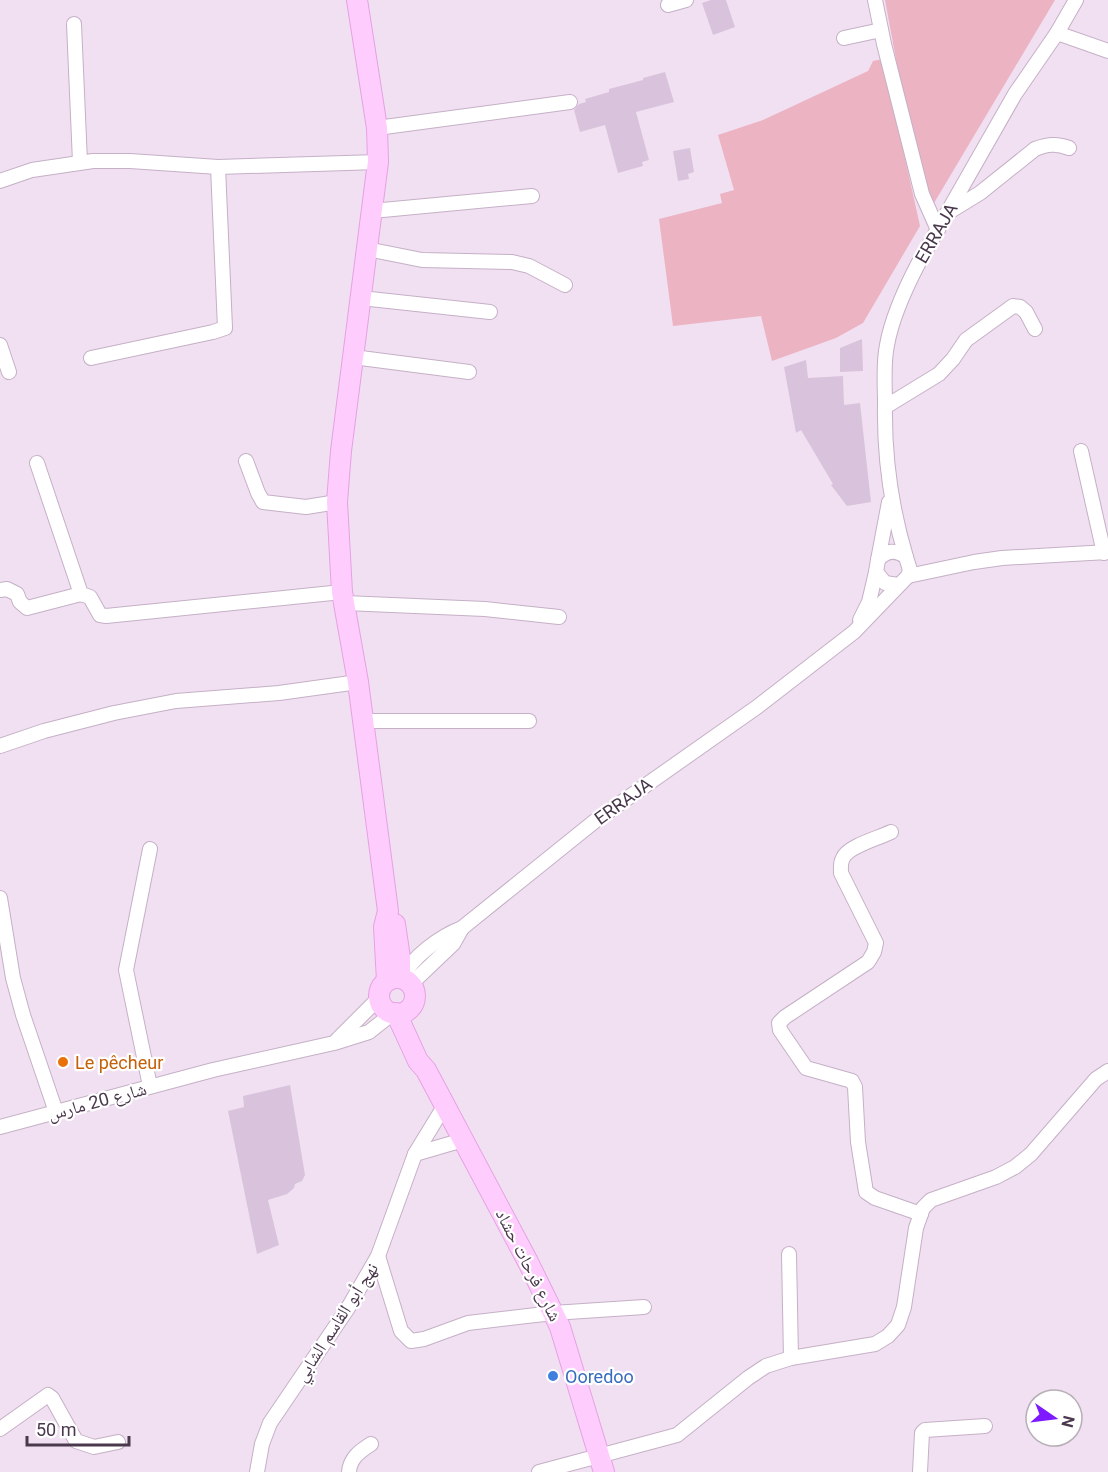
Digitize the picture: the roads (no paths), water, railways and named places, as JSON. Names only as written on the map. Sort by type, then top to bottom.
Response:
[{"type":"main road","points":[[357,0],[377,128],[378,162],[341,451],[337,502],[344,598],[358,682],[388,911],[395,925],[400,958],[396,984],[384,1008],[399,1012],[412,1004],[414,994],[396,984]]},
{"type":"main road","name":"شارع فرحات حشاد","points":[[399,1012],[418,1061],[426,1070],[445,1105],[560,1327],[602,1464]]},
{"type":"street","points":[[668,5],[686,0]]},
{"type":"street","points":[[875,0],[922,194],[938,230]]},
{"type":"street","name":"ERRAJA","points":[[890,494],[884,374],[887,345],[904,292],[1016,94],[1076,0]]},
{"type":"street","points":[[74,24],[80,162]]},
{"type":"street","points":[[844,38],[881,30]]},
{"type":"street","points":[[1057,33],[1108,51]]},
{"type":"street","points":[[377,128],[570,102]]},
{"type":"street","points":[[949,212],[980,193],[1035,150],[1045,145],[1069,148]]},
{"type":"street","points":[[0,181],[32,170],[80,162],[130,161],[218,167],[378,162]]},
{"type":"street","points":[[91,358],[225,328],[218,167]]},
{"type":"street","points":[[372,212],[532,196]]},
{"type":"street","points":[[367,249],[422,260],[512,262],[529,266],[565,285]]},
{"type":"street","points":[[361,298],[490,312]]},
{"type":"street","points":[[885,407],[939,374],[966,340],[1013,306],[1020,307],[1026,312],[1035,329]]},
{"type":"street","points":[[0,345],[9,372]]},
{"type":"street","points":[[353,357],[469,372]]},
{"type":"street","points":[[905,570],[894,551],[882,555],[877,566],[885,583],[905,570],[948,567],[1002,558],[1106,552],[1081,451]]},
{"type":"street","points":[[246,461],[263,502],[306,507],[337,502]]},
{"type":"street","points":[[37,463],[81,594]]},
{"type":"street","points":[[854,632],[869,602],[890,494]]},
{"type":"street","points":[[890,494],[905,570]]},
{"type":"street","name":"ERRAJA","points":[[396,984],[453,944],[462,928],[595,821],[757,707],[854,632],[905,570]]},
{"type":"street","points":[[0,590],[7,589],[16,594],[27,608],[81,594],[90,597],[97,612],[106,616],[344,598],[559,617]]},
{"type":"street","points":[[0,746],[114,712],[176,701],[279,693],[358,682]]},
{"type":"street","points":[[363,721],[529,722]]},
{"type":"street","points":[[891,832],[852,849],[843,855],[841,863],[841,873],[876,943],[874,952],[868,962],[779,1023],[780,1030],[806,1068],[852,1082],[855,1087],[858,1142],[866,1192],[876,1198],[921,1214]]},
{"type":"street","points":[[150,849],[126,970],[150,1086]]},
{"type":"street","points":[[0,898],[13,978],[56,1112]]},
{"type":"street","points":[[334,1043],[396,984]]},
{"type":"street","name":"شارع 20 مارس","points":[[0,1127],[213,1070],[334,1043],[369,1032],[399,1012]]},
{"type":"street","points":[[539,1472],[602,1464],[677,1435],[748,1377],[766,1366],[791,1358],[875,1344],[888,1336],[898,1324],[904,1307],[916,1228],[921,1214],[931,1200],[996,1177],[1015,1167],[1031,1154],[1096,1079],[1108,1071]]},
{"type":"street","name":"نهج أبو القاسم الشابي","points":[[257,1472],[262,1444],[270,1423],[348,1308],[378,1256],[415,1154],[445,1105]]},
{"type":"street","points":[[415,1154],[463,1140]]},
{"type":"street","points":[[789,1254],[791,1358]]},
{"type":"street","points":[[378,1256],[400,1331],[411,1341],[424,1340],[468,1323],[553,1313],[644,1307]]},
{"type":"street","points":[[0,1429],[48,1395],[52,1398],[76,1442],[94,1447],[118,1442]]},
{"type":"street","points":[[920,1472],[922,1433],[925,1430],[985,1426]]},
{"type":"street","points":[[349,1472],[356,1454],[371,1444]]},
{"type":"place","name":"Le pêcheur","points":[[63,1062]]},
{"type":"place","name":"Ooredoo","points":[[553,1376]]}]
